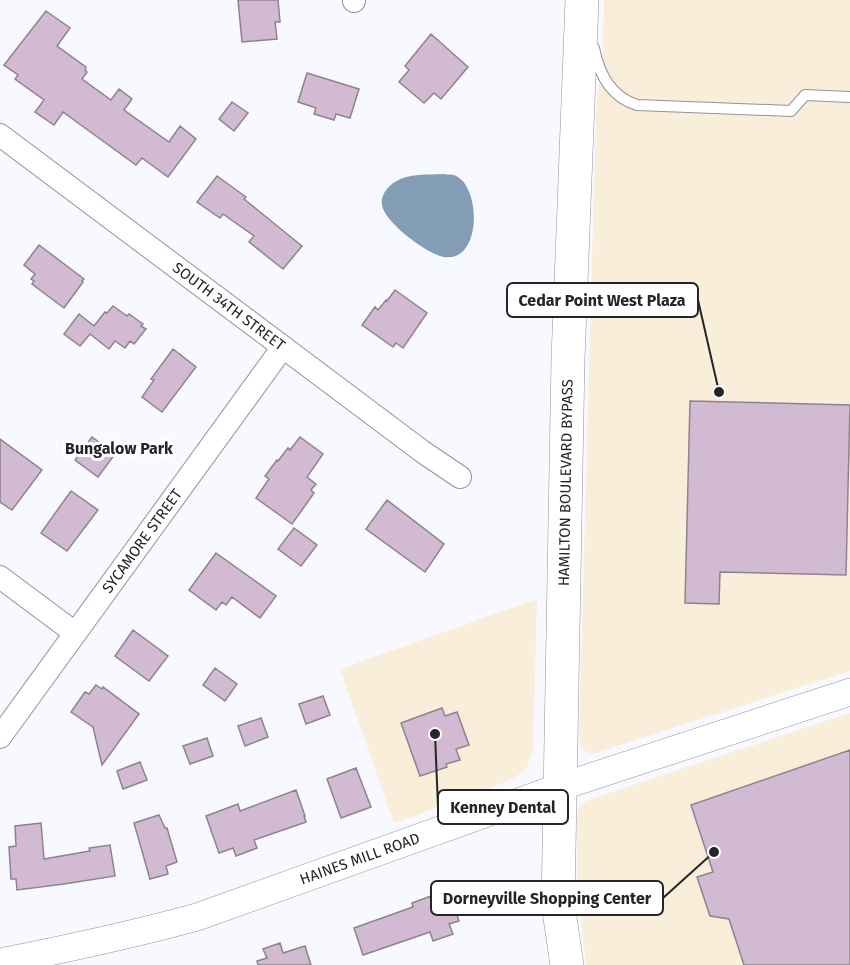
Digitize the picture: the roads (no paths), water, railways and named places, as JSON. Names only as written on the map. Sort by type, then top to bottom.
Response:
[{"type":"main road","name":"HAMILTON BOULEVARD BYPASS","points":[[567,965],[558,904],[560,787],[568,359],[584,0]]},
{"type":"street","name":"SOUTH 34TH STREET","points":[[0,135],[423,452],[460,477]]},
{"type":"street","name":"SYCAMORE STREET","points":[[0,737],[282,346]]},
{"type":"street","points":[[0,577],[75,633]]},
{"type":"street","name":"HAINES MILL ROAD","points":[[0,962],[75,948],[197,917],[560,787],[850,692]]},
{"type":"lane","points":[[584,0],[597,63],[608,85],[626,101],[637,105],[791,111],[806,96],[850,97]]},
{"type":"water","points":[[419,175],[454,175],[463,182],[470,193],[474,222],[466,248],[456,256],[444,257],[418,244],[398,229],[385,212],[382,202],[387,189],[400,179]]},
{"type":"place","name":"Cedar Point West Plaza","points":[[719,392]]},
{"type":"place","name":"Kenney Dental","points":[[435,734]]},
{"type":"place","name":"Dorneyville Shopping Center","points":[[714,852]]},
{"type":"district","name":"Bungalow Park","points":[[119,448]]}]
